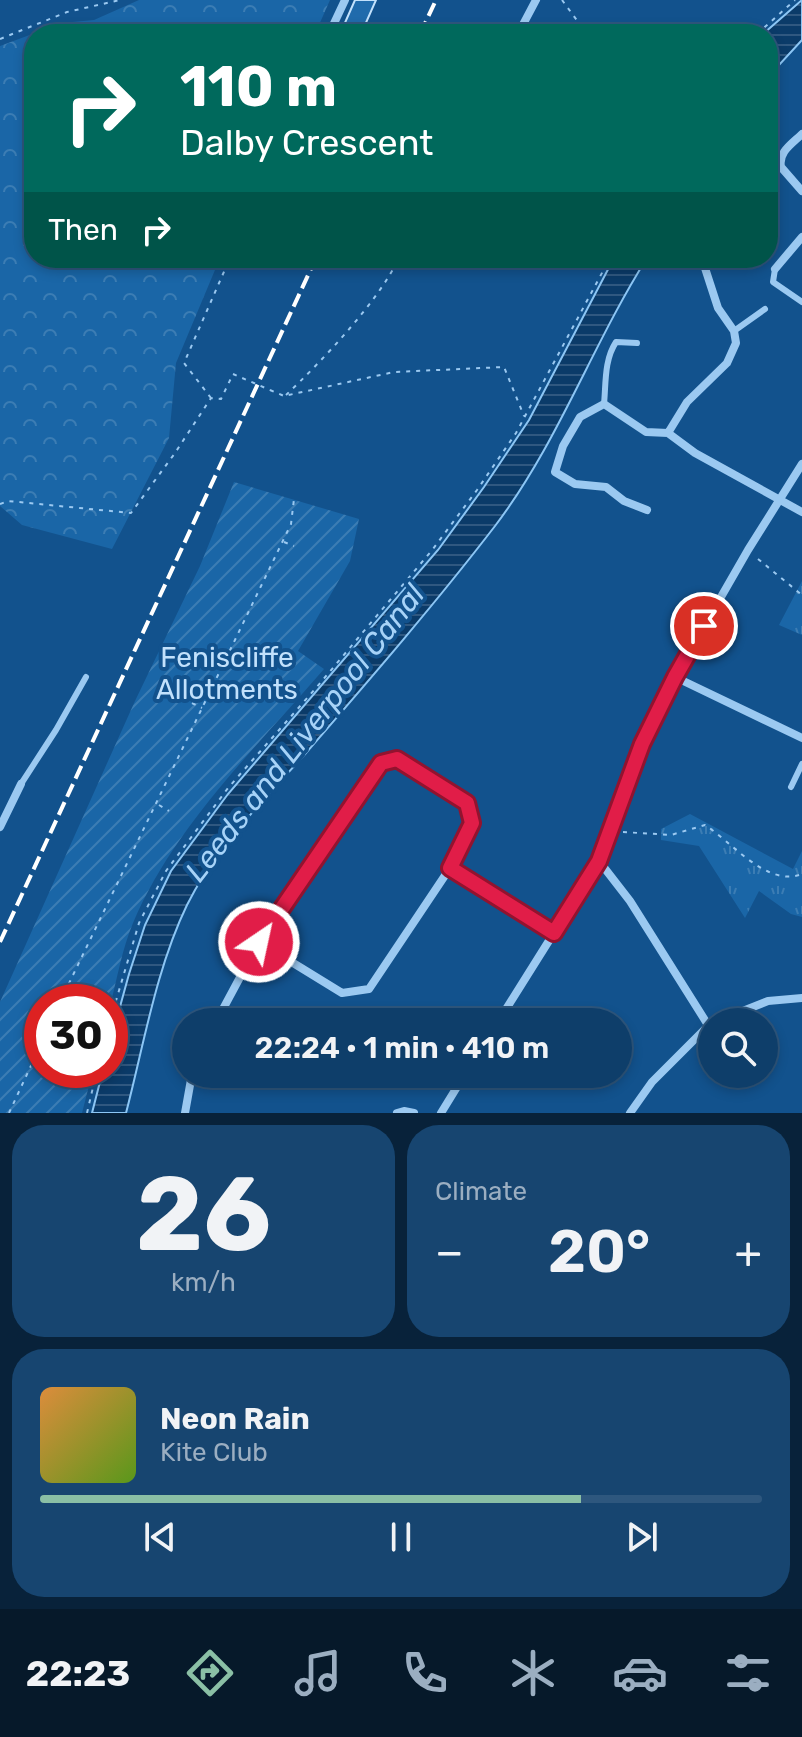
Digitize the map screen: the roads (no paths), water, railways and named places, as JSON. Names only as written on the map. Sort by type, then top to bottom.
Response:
[{"type":"street","points":[[334,24],[345,0]]},
{"type":"street","points":[[523,24],[536,0]]},
{"type":"street","points":[[802,134],[782,154],[780,162],[802,191]]},
{"type":"street","points":[[778,265],[802,237]]},
{"type":"street","points":[[668,433],[687,402],[727,363],[736,343],[734,331],[718,308],[705,268]]},
{"type":"street","points":[[647,510],[624,501],[606,487],[575,484],[555,472],[563,446],[580,417],[604,404],[646,432],[668,433],[695,453],[802,512]]},
{"type":"street","points":[[507,1008],[599,861],[642,744],[675,677],[802,464]]},
{"type":"street","points":[[675,677],[802,738]]},
{"type":"street","points":[[224,1008],[259,942],[381,763],[397,759],[467,803],[472,823],[450,868],[369,989],[342,993],[259,942]]},
{"type":"street","points":[[0,827],[21,784]]},
{"type":"street","points":[[599,861],[630,901],[701,1008]]},
{"type":"street","points":[[450,868],[554,933]]},
{"type":"street","points":[[750,1008],[768,1001],[802,998]]},
{"type":"street","points":[[630,1113],[652,1082],[698,1036]]},
{"type":"street","points":[[185,1113],[189,1088]]},
{"type":"street","points":[[441,1113],[456,1088]]},
{"type":"street","points":[[397,1113],[414,1113]]},
{"type":"lane","points":[[775,269],[773,282],[802,302]]},
{"type":"lane","points":[[734,331],[765,309]]},
{"type":"lane","points":[[604,404],[608,359],[612,348],[616,342],[637,343]]},
{"type":"lane","points":[[21,784],[86,677]]},
{"type":"lane","points":[[791,787],[802,764]]},
{"type":"water","points":[[802,0],[802,40],[778,66],[778,24],[774,24]]},
{"type":"water","name":"Leeds and Liverpool Canal","points":[[609,268],[641,268],[538,461],[495,526],[354,697],[241,825],[198,884],[167,955],[126,1113],[92,1113],[98,1088],[128,1088],[126,984],[145,925],[171,871],[228,794],[438,550],[529,420]]},
{"type":"railway","points":[[425,24],[436,0]]},
{"type":"railway","points":[[0,942],[311,268]]},
{"type":"park label","name":"Feniscliffe Allotments","points":[[227,673]]}]
